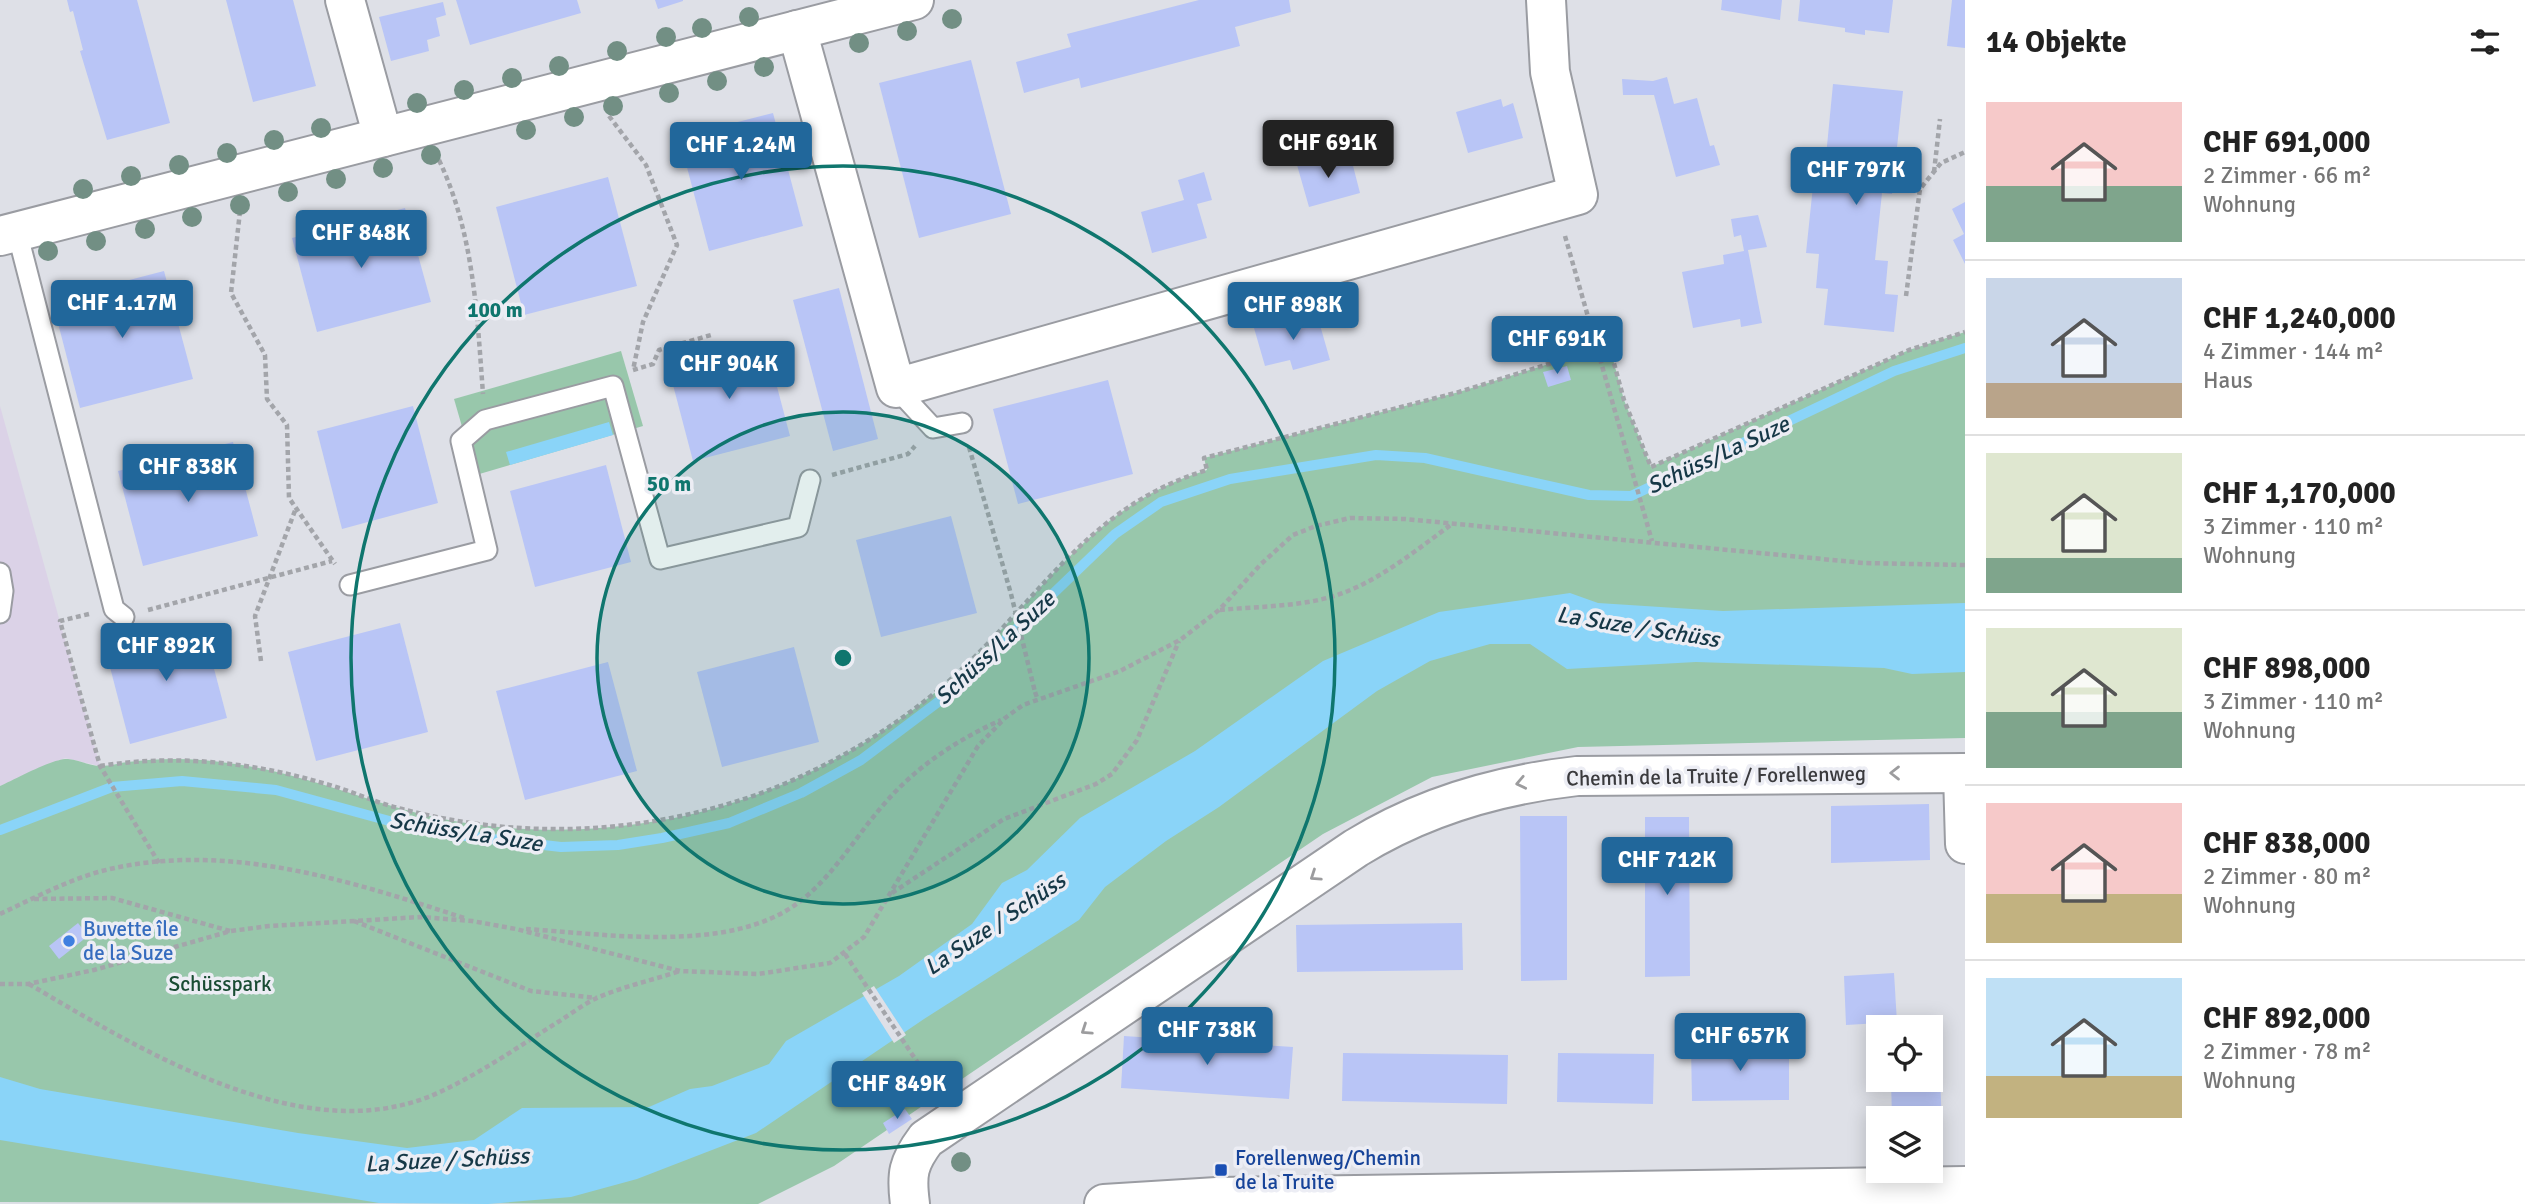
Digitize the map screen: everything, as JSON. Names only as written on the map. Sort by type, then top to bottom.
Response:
[{"type":"street","points":[[345,0],[383,138]]},
{"type":"street","points":[[8,234],[914,0]]},
{"type":"street","points":[[797,30],[896,388],[1566,199],[1550,72],[1546,0]]},
{"type":"street","points":[[1964,773],[1965,844]]},
{"type":"street","name":"Chemin de la Truite / Forellenweg","points":[[910,1204],[907,1181],[911,1159],[926,1139],[1356,848],[1429,810],[1526,781],[1577,776],[1964,773]]},
{"type":"street","points":[[1104,1204],[1217,1197],[1965,1186]]},
{"type":"lane","points":[[8,234],[119,612]]},
{"type":"lane","points":[[350,585],[487,550],[461,441],[485,420],[613,386],[660,559],[798,527],[810,481]]},
{"type":"lane","points":[[896,388],[933,428],[962,423]]},
{"type":"lane","points":[[0,573],[3,591],[0,613]]},
{"type":"path","points":[[608,115],[646,165],[677,245],[643,322],[633,370]]},
{"type":"path","points":[[1933,173],[1940,119]]},
{"type":"path","points":[[1906,296],[1920,189],[1941,163],[1965,152]]},
{"type":"path","points":[[439,160],[455,194],[475,285],[485,420]]},
{"type":"path","points":[[1566,199],[1652,541]]},
{"type":"path","points":[[240,210],[231,293],[265,355],[267,399],[287,425],[289,498],[350,585]]},
{"type":"path","points":[[100,766],[172,759],[227,762],[290,774],[400,809],[508,828],[613,828],[685,815],[757,794],[856,749],[961,671],[1102,524],[1170,481],[1207,470],[1205,458],[1459,392],[1609,345],[1624,400],[1651,467],[1909,350],[1965,332]]},
{"type":"path","points":[[613,386],[633,370],[653,364],[659,350],[711,335]]},
{"type":"path","points":[[962,423],[1038,700]]},
{"type":"path","points":[[810,481],[908,454],[933,428]]},
{"type":"path","points":[[261,661],[256,616],[296,508]]},
{"type":"path","points":[[516,929],[638,936],[710,933],[766,920],[813,891],[885,803],[919,771],[969,735],[1038,700],[1120,671],[1180,640],[1219,610],[1261,564],[1293,536],[1316,526],[1350,519],[1405,519],[1864,563],[1965,565]]},
{"type":"path","points":[[1219,610],[1321,599],[1347,592],[1399,562],[1452,524]]},
{"type":"path","points":[[159,863],[100,766],[60,621],[119,612],[332,561]]},
{"type":"path","points":[[892,893],[1004,819],[1096,784],[1112,774],[1137,740],[1180,640]]},
{"type":"path","points":[[0,914],[99,872],[159,863],[207,861],[307,872],[378,890],[472,920],[680,971],[758,974],[789,971],[830,962],[845,954],[864,937],[978,746],[1005,718]]},
{"type":"path","points":[[31,899],[113,898],[231,931]]},
{"type":"path","points":[[0,984],[28,984],[94,970],[231,931],[352,920],[421,917],[472,920]]},
{"type":"path","points":[[352,920],[531,991],[598,998]]},
{"type":"path","points":[[845,954],[938,1092]]},
{"type":"path","points":[[28,984],[95,1023],[178,1065],[280,1104],[328,1111],[386,1108],[442,1091],[598,998],[680,971]]},
{"type":"shaded area","points":[[0,406],[100,766],[65,758],[0,786]]},
{"type":"green space","name":"Schüsspark","points":[[1965,332],[1965,738],[1578,747],[1432,777],[1323,834],[834,1166],[758,1204],[0,1202],[0,786],[34,770],[68,759],[101,766],[165,759],[216,761],[283,773],[443,819],[523,829],[604,828],[698,813],[780,786],[819,768],[893,724],[928,699],[960,671],[1100,529],[1131,506],[1166,486],[1207,470],[1204,458],[1459,392],[1609,345],[1624,400],[1651,467],[1909,350]]},
{"type":"green space","points":[[621,351],[643,426],[476,475],[454,399]]},
{"type":"water","points":[[609,422],[613,435],[510,465],[506,452]]},
{"type":"water","name":"La Suze / Schüss","points":[[1570,593],[1598,603],[1723,611],[1965,603],[1965,672],[1912,674],[1884,668],[1696,662],[1567,669],[1530,644],[1490,644],[1430,661],[1377,691],[1219,807],[1166,841],[1105,887],[1079,920],[924,1019],[756,1133],[637,1179],[571,1197],[488,1204],[379,1203],[0,1140],[0,1077],[40,1089],[298,1133],[407,1148],[474,1140],[522,1108],[649,1107],[690,1089],[712,1086],[769,1064],[786,1041],[899,976],[972,924],[1002,883],[1027,870],[1080,818],[1195,751],[1323,661],[1439,612]]},
{"type":"pier","points":[[874,986],[906,1035],[894,1043],[862,993]]},
{"type":"building","points":[[67,0],[137,0],[170,123],[107,140],[80,51],[83,50],[73,11],[70,12]]},
{"type":"building","points":[[226,0],[293,0],[316,86],[253,102]]},
{"type":"building","points":[[456,0],[577,0],[581,13],[470,45]]},
{"type":"building","points":[[655,0],[683,0],[683,1],[658,9]]},
{"type":"building","points":[[1199,0],[1289,0],[1291,12],[1235,27],[1240,46],[1081,88],[1079,78],[1024,93],[1016,62],[1071,47],[1067,34]]},
{"type":"building","points":[[1722,0],[1782,0],[1780,20],[1721,10]]},
{"type":"building","points":[[1800,0],[1893,0],[1889,33],[1865,30],[1865,35],[1845,32],[1845,28],[1798,21]]},
{"type":"building","points":[[1952,0],[1965,0],[1965,48],[1947,46]]},
{"type":"building","points":[[443,2],[446,15],[436,18],[440,36],[427,40],[429,51],[391,61],[379,17]]},
{"type":"building","points":[[971,60],[1011,214],[919,238],[879,83]]},
{"type":"building","points":[[1667,77],[1674,104],[1697,98],[1710,146],[1714,145],[1720,165],[1676,177],[1654,95],[1623,95],[1622,79],[1653,81]]},
{"type":"building","points":[[1833,84],[1903,91],[1892,194],[1882,193],[1875,260],[1888,261],[1885,294],[1898,295],[1894,332],[1824,325],[1828,289],[1816,288],[1819,254],[1806,253],[1813,186],[1823,187]]},
{"type":"building","points":[[1501,99],[1503,107],[1513,103],[1523,138],[1468,153],[1456,112]]},
{"type":"building","points":[[773,113],[803,226],[709,251],[679,137]]},
{"type":"building","points":[[1337,154],[1339,161],[1351,158],[1360,193],[1309,207],[1297,165]]},
{"type":"building","points":[[1204,172],[1212,200],[1197,204],[1207,238],[1152,253],[1141,212],[1184,200],[1178,180]]},
{"type":"building","points":[[608,177],[637,286],[524,315],[496,207]]},
{"type":"building","points":[[1965,202],[1965,264],[1953,240],[1964,234],[1952,209]]},
{"type":"building","points":[[405,208],[431,302],[317,332],[292,238]]},
{"type":"building","points":[[1758,215],[1767,247],[1748,250],[1762,323],[1741,327],[1740,319],[1693,328],[1682,272],[1724,264],[1723,255],[1744,251],[1741,235],[1734,237],[1731,219]]},
{"type":"building","points":[[164,271],[193,379],[80,408],[52,300]]},
{"type":"building","points":[[839,288],[878,439],[833,451],[793,300]]},
{"type":"building","points":[[1316,311],[1330,360],[1293,370],[1290,360],[1265,366],[1254,328]]},
{"type":"building","points":[[765,341],[790,436],[693,461],[668,366]]},
{"type":"building","points":[[1567,366],[1571,380],[1548,387],[1543,372]]},
{"type":"building","points":[[1108,380],[1133,474],[1018,504],[993,409]]},
{"type":"building","points":[[413,406],[438,503],[342,529],[317,431]]},
{"type":"building","points":[[233,442],[258,536],[143,566],[118,471]]},
{"type":"building","points":[[606,465],[631,562],[535,587],[510,491]]},
{"type":"building","points":[[951,516],[977,613],[881,637],[856,540]]},
{"type":"building","points":[[202,623],[227,718],[130,744],[105,648]]},
{"type":"building","points":[[400,623],[428,732],[316,761],[288,652]]},
{"type":"building","points":[[794,647],[819,742],[722,767],[697,672]]},
{"type":"building","points":[[608,662],[637,771],[525,800],[496,691]]},
{"type":"building","points":[[1929,804],[1930,860],[1831,863],[1831,806]]},
{"type":"building","points":[[1520,816],[1567,816],[1567,980],[1521,981]]},
{"type":"building","points":[[1645,817],[1689,817],[1690,976],[1645,977]]},
{"type":"building","name":"Buvette île de la Suze","points":[[78,923],[88,936],[59,959],[49,946]]},
{"type":"building","points":[[1462,923],[1463,970],[1297,972],[1296,925]]},
{"type":"building","points":[[1894,973],[1897,1015],[1866,1015],[1866,1024],[1846,1025],[1844,976]]},
{"type":"building","points":[[1124,1036],[1293,1047],[1289,1099],[1121,1088]]},
{"type":"building","points":[[1789,1045],[1789,1100],[1692,1101],[1691,1047]]},
{"type":"building","points":[[1343,1053],[1508,1055],[1507,1104],[1342,1101]]},
{"type":"building","points":[[1558,1053],[1654,1054],[1653,1104],[1557,1102]]},
{"type":"building","points":[[1891,1092],[1941,1092],[1941,1106],[1892,1106]]},
{"type":"building","points":[[905,1109],[912,1119],[889,1134],[883,1123]]},
{"type":"waterway","name":"Schüss/La Suze","points":[[0,830],[112,787],[182,781],[276,790],[404,825],[466,836],[561,847],[618,845],[729,823],[801,793],[861,760],[950,693],[1115,534],[1161,502],[1230,479],[1376,455],[1425,458],[1589,495],[1631,496],[1894,371],[1965,348]]},
{"type":"place","name":"Buvette île de la Suze","points":[[69,941]]},
{"type":"place","name":"Forellenweg/Chemin de la Truite","points":[[1221,1170]]}]
